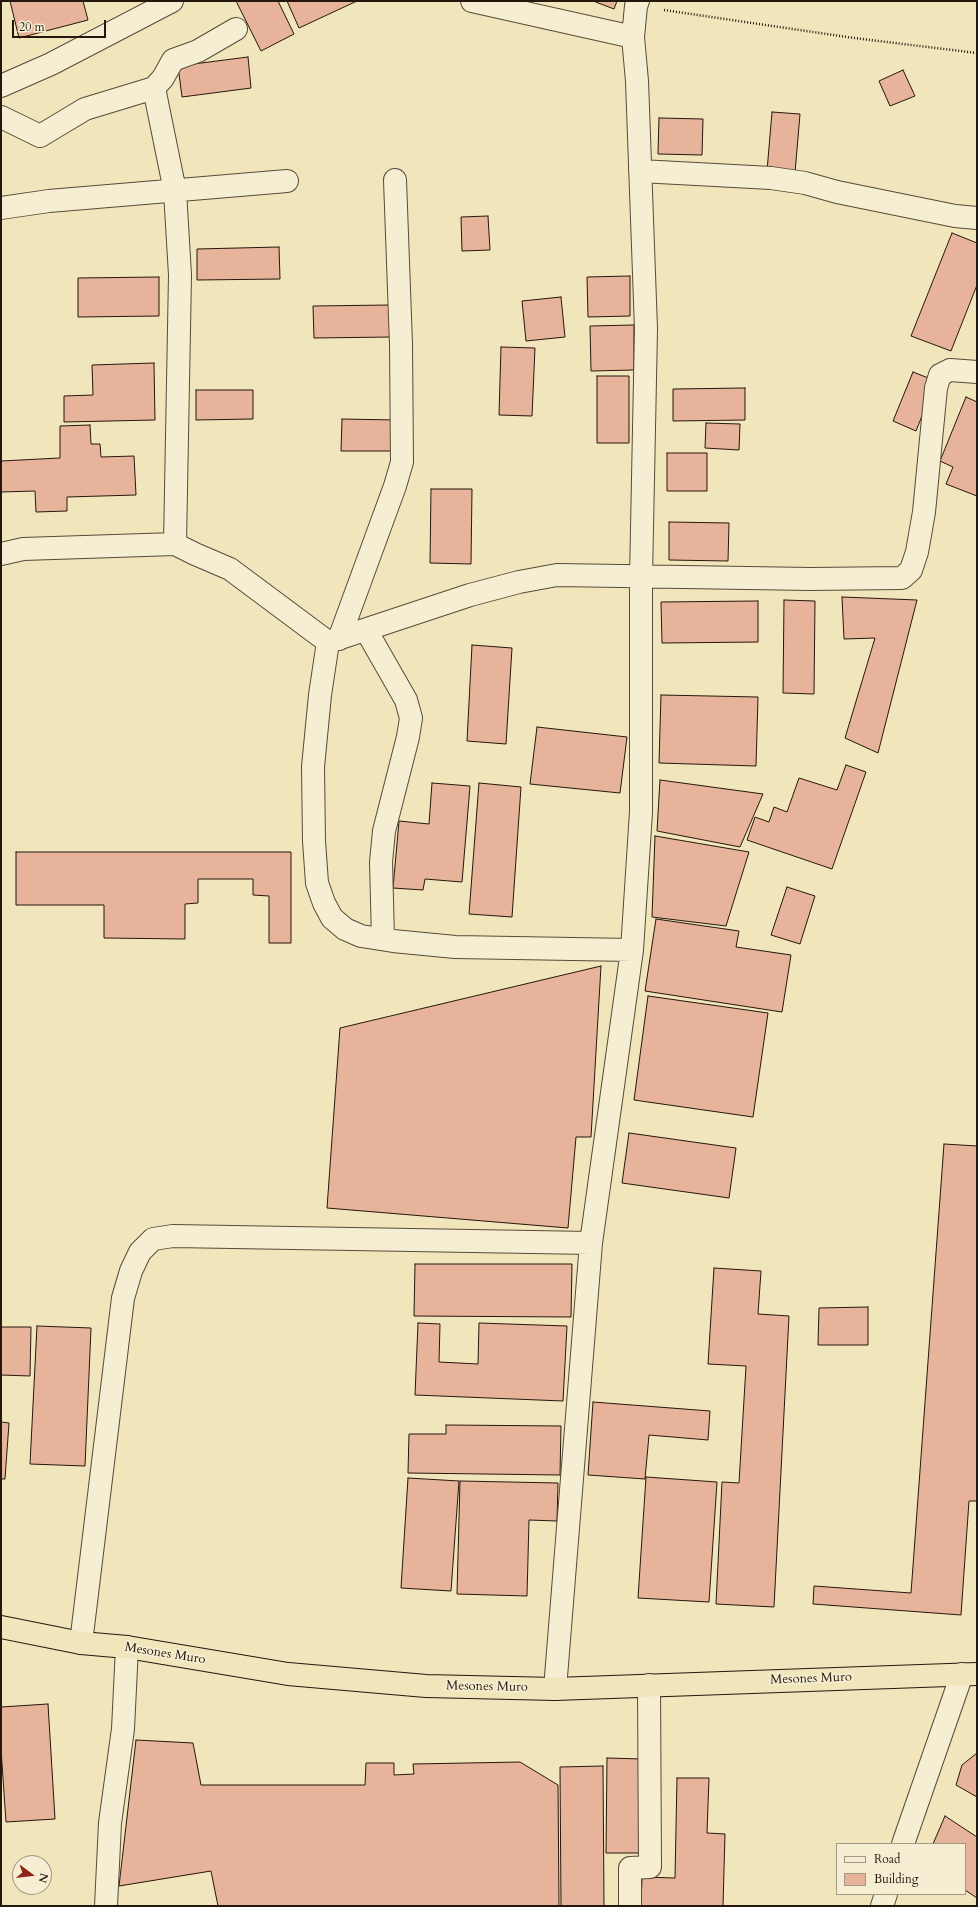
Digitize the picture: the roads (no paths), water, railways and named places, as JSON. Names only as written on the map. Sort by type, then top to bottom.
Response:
[{"type":"highway","name":"Mesones Muro","points":[[1,1626],[81,1643],[127,1647],[288,1674],[426,1686],[555,1689],[969,1674]]},
{"type":"street","points":[[472,1],[634,37]]},
{"type":"street","points":[[1,86],[50,64],[161,3]]},
{"type":"street","points":[[555,1689],[590,1243],[632,950],[641,812],[641,578],[646,328],[634,37],[637,4]]},
{"type":"street","points":[[1,117],[40,136],[85,109],[154,88],[164,78],[173,60],[198,51],[236,29]]},
{"type":"street","points":[[154,88],[174,192],[180,275],[175,544]]},
{"type":"street","points":[[640,171],[785,180],[955,216],[977,218]]},
{"type":"street","points":[[395,180],[401,344],[402,462],[395,486],[334,640],[320,694],[313,766],[314,841],[318,883],[324,902],[332,918],[345,929],[361,936],[455,947],[632,950]]},
{"type":"street","points":[[1,208],[49,200],[174,192],[287,181]]},
{"type":"street","points":[[334,640],[470,595],[557,575],[641,578],[810,580],[902,578],[911,570],[917,552],[924,512],[936,388],[940,375],[950,370],[977,372]]},
{"type":"street","points":[[1,554],[23,549],[175,544],[230,569],[334,640]]},
{"type":"street","points":[[366,630],[406,700],[411,718],[408,737],[384,831],[381,862],[383,939]]},
{"type":"street","points":[[81,1643],[123,1298],[131,1271],[140,1252],[153,1239],[173,1236],[590,1243]]},
{"type":"street","points":[[106,1906],[110,1823],[123,1729],[127,1647]]},
{"type":"street","points":[[903,1843],[969,1674]]},
{"type":"street","points":[[630,1906],[630,1868],[650,1867],[649,1685]]},
{"type":"street","points":[[882,1906],[886,1895]]}]
